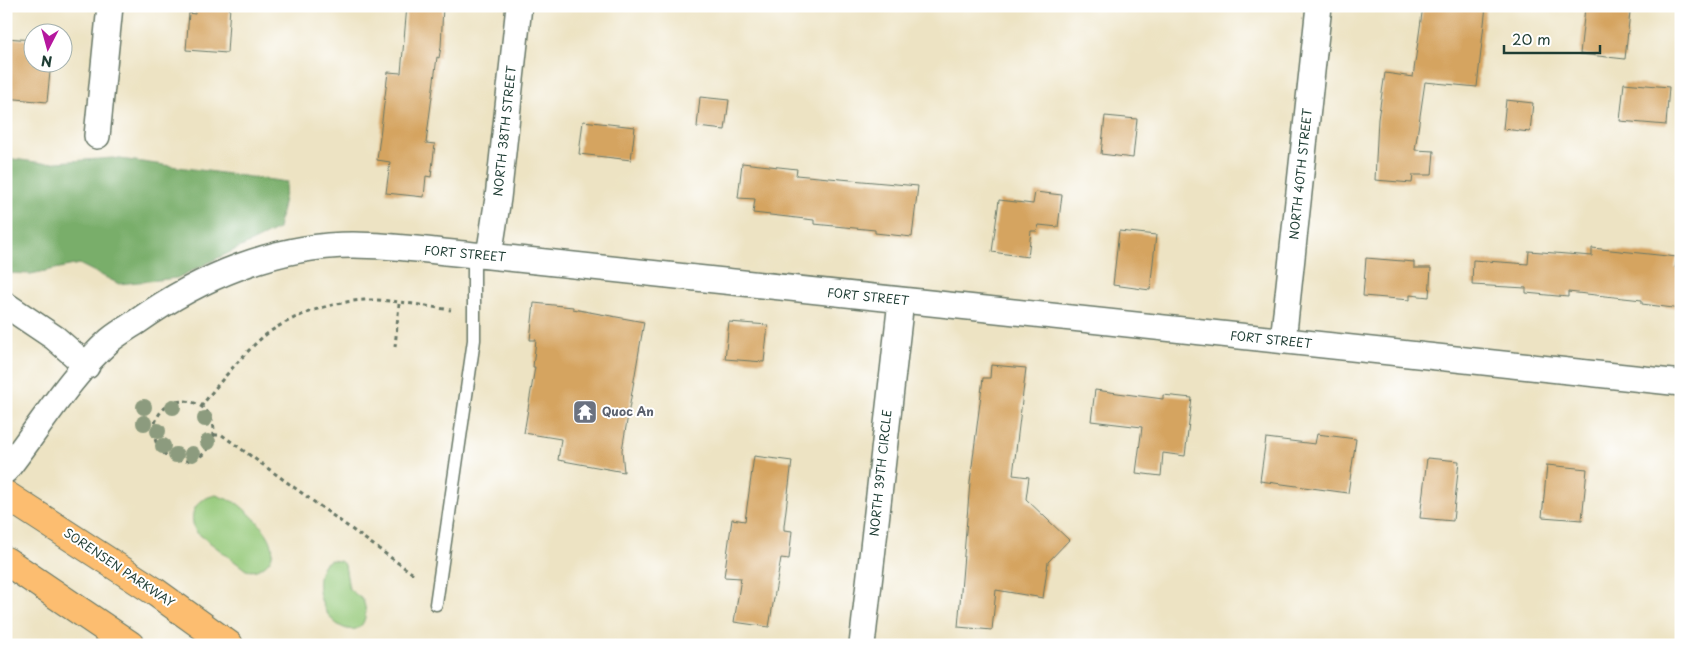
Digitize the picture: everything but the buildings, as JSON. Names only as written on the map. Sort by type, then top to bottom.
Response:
[{"type":"main road","name":"SORENSEN PARKWAY","points":[[6,495],[154,591],[229,645]]},
{"type":"main road","points":[[6,561],[130,645]]},
{"type":"street","points":[[97,136],[110,6]]},
{"type":"street","name":"NORTH 38TH STREET","points":[[481,255],[498,198],[519,6]]},
{"type":"street","name":"NORTH 40TH STREET","points":[[1283,341],[1319,6]]},
{"type":"street","name":"FORT STREET","points":[[6,470],[62,395],[111,340],[168,300],[218,274],[271,257],[314,248],[353,245],[481,255],[1681,383]]},
{"type":"street","name":"NORTH 39TH CIRCLE","points":[[862,645],[900,301]]},
{"type":"street","points":[[6,305],[55,338],[87,366]]},
{"type":"lane","points":[[436,604],[474,340],[481,255]]},
{"type":"path","points":[[201,407],[264,336],[281,325],[314,312],[344,303],[365,300],[475,314]]},
{"type":"path","points":[[395,347],[399,304]]},
{"type":"path","points":[[178,401],[188,401],[201,407],[212,419],[214,435],[209,448],[194,460],[174,460],[158,448],[153,429],[161,411],[178,401]]},
{"type":"path","points":[[214,435],[222,436],[414,574],[436,604]]},
{"type":"green space","points":[[6,158],[43,163],[113,158],[287,182],[278,229],[177,278],[119,284],[79,264],[31,274],[6,273]]},
{"type":"green space","points":[[216,495],[238,504],[252,516],[266,533],[273,550],[271,559],[260,569],[246,570],[196,532],[193,525],[195,508],[203,500]]},
{"type":"green space","points":[[331,560],[340,561],[345,565],[349,589],[363,600],[365,619],[359,628],[348,629],[340,626],[333,621],[323,606],[319,589],[320,571],[324,564]]},
{"type":"place","name":"Quoc An","points":[[585,412]]}]
